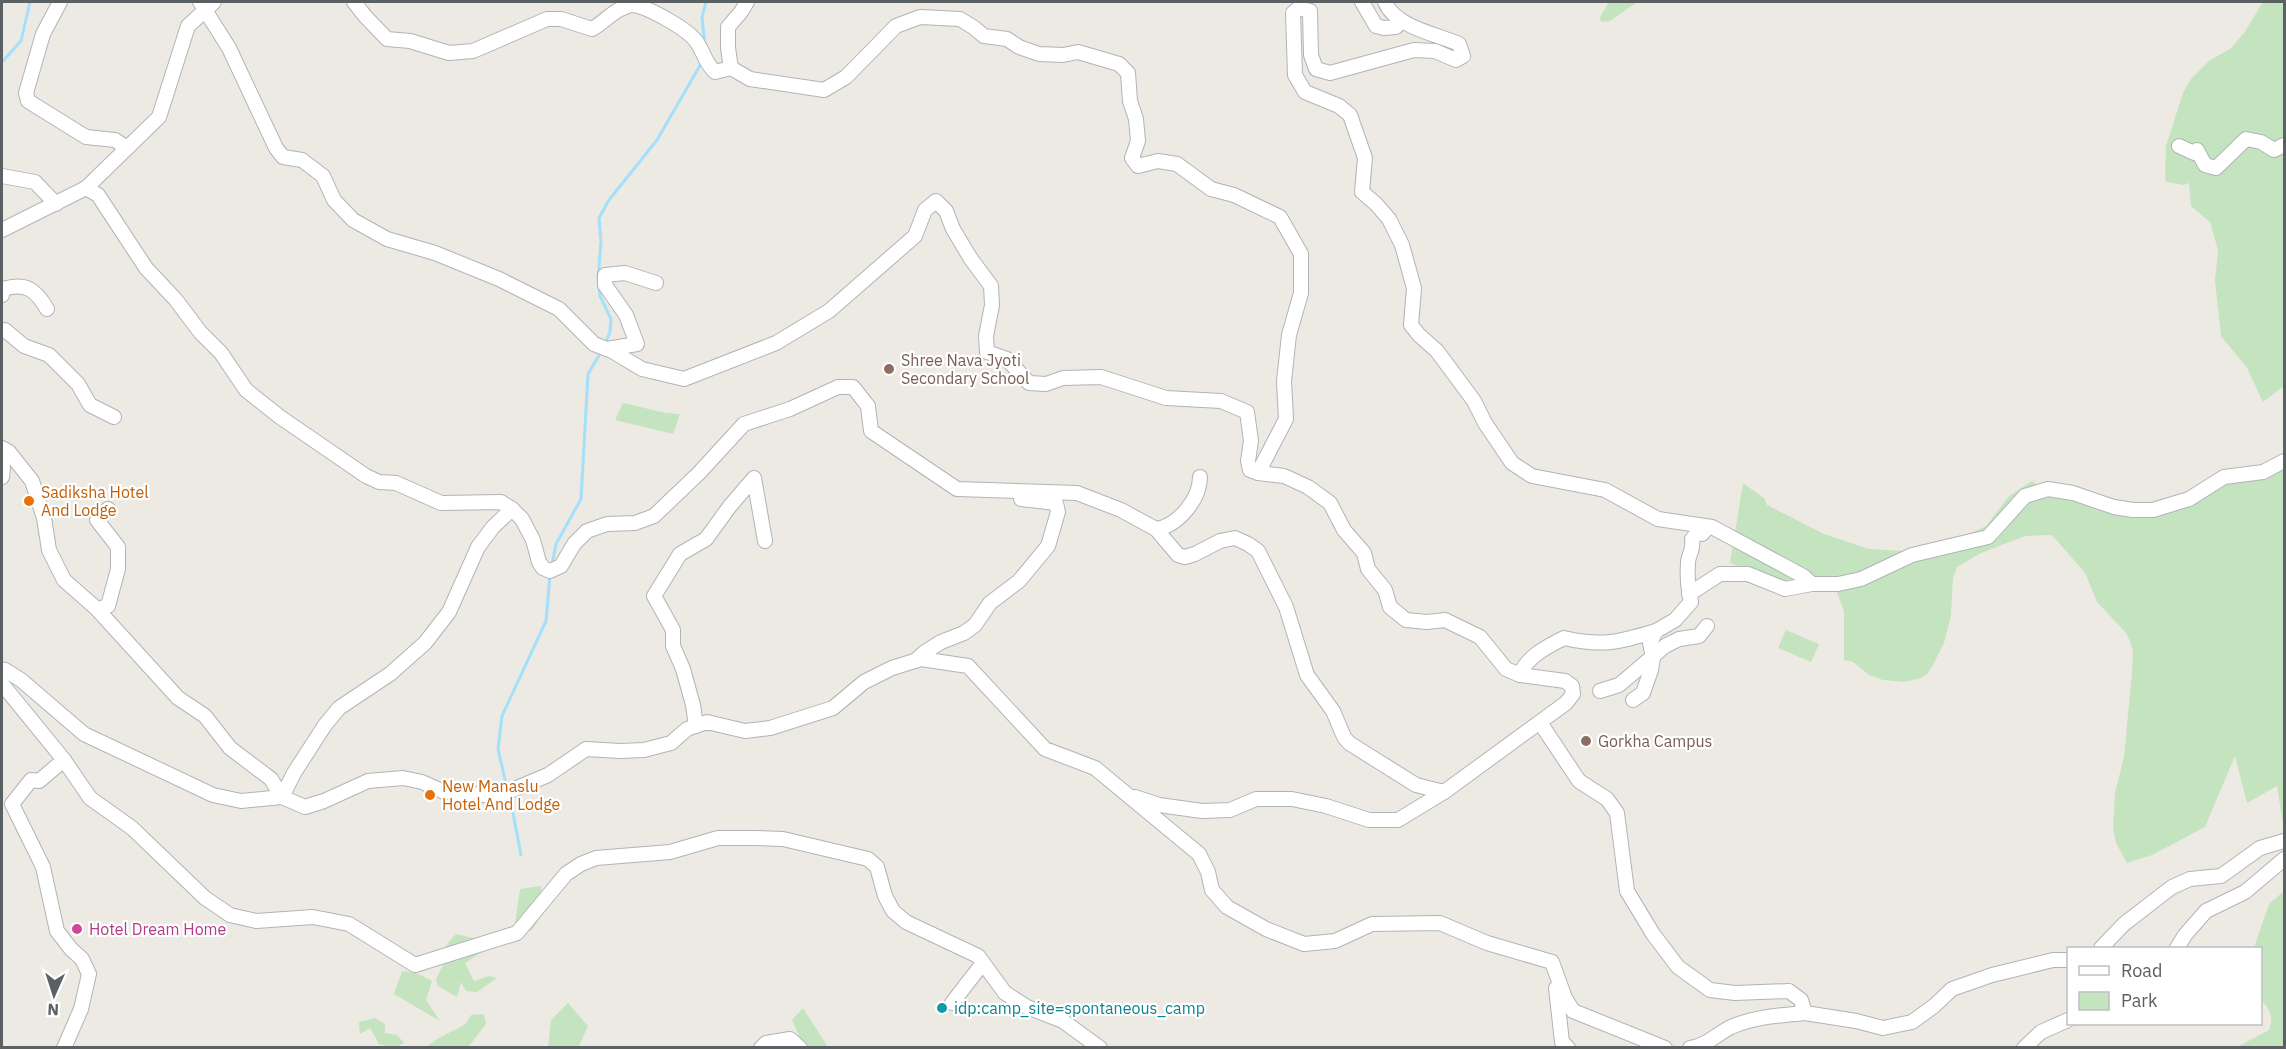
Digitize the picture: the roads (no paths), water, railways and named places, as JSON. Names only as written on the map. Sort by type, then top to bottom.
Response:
[{"type":"street","points":[[60,2],[43,34],[26,93],[28,101],[87,137],[115,140],[127,148]]},
{"type":"street","points":[[354,2],[387,39],[411,41],[449,53],[473,51],[547,19],[561,19],[592,29],[605,22],[619,9],[631,5],[678,26],[696,41],[707,65],[715,72],[731,68],[750,79],[824,90],[846,77],[896,26],[920,17],[960,19],[984,36],[1007,39],[1019,47],[1039,54],[1062,55],[1078,52],[1119,64],[1128,73],[1130,101],[1136,119],[1138,141],[1132,158],[1138,166],[1158,161],[1177,164],[1211,189],[1234,195],[1280,217],[1301,254],[1301,293],[1289,334],[1284,381],[1286,419],[1258,473]]},
{"type":"street","points":[[731,68],[728,27],[747,2]]},
{"type":"street","points":[[1362,2],[1376,26],[1396,27],[1401,20]]},
{"type":"street","points":[[1385,2],[1387,7],[1401,20],[1459,44],[1463,56],[1456,60],[1435,51],[1414,50],[1330,73],[1316,69],[1311,55],[1310,11],[1299,8],[1293,13],[1295,75],[1305,92],[1340,106],[1350,115],[1365,158],[1362,192],[1389,219],[1402,245],[1414,288],[1411,325],[1437,351],[1473,401],[1512,463],[1532,476],[1605,490],[1658,519],[1708,527],[1803,576],[1812,584]]},
{"type":"street","points":[[2,230],[86,188],[159,117],[188,26],[206,4],[276,148],[283,157],[302,160],[323,176],[334,200],[352,220],[387,239],[435,253],[499,279],[559,309],[594,344],[642,369],[684,379],[776,343],[829,311],[903,248],[915,236],[925,210],[936,201],[946,211],[953,229],[991,286],[992,305],[986,336],[987,352],[1007,359],[1029,383],[1046,384],[1063,378],[1101,377],[1166,398],[1221,401],[1247,412],[1251,441],[1248,461],[1250,470],[1284,476],[1308,487],[1330,503],[1344,530],[1365,553],[1368,569],[1385,590],[1390,607],[1406,620],[1427,622],[1445,620],[1480,637],[1506,669],[1520,675],[1565,681],[1572,686],[1573,694],[1566,703],[1540,724],[1444,792],[1398,819],[1369,820],[1326,806],[1292,799],[1256,799],[1230,810],[1202,811],[1158,805],[1138,798],[1118,787]]},
{"type":"street","points":[[2179,146],[2194,153],[2197,150],[2205,165],[2216,168],[2246,139],[2261,142],[2274,150],[2284,145]]},
{"type":"street","points":[[2,176],[35,182],[56,204]]},
{"type":"street","points":[[86,188],[98,195],[146,268],[176,300],[200,332],[221,353],[246,390],[280,417],[366,476],[379,482],[396,483],[441,503],[501,502],[522,519],[533,540],[543,568],[550,571],[561,566],[574,544],[587,531],[607,524],[635,523],[654,516],[699,473],[744,424],[790,409],[838,387],[853,387],[868,405],[871,430],[957,489],[1077,493],[1121,510],[1156,530],[1178,555],[1185,557],[1220,541],[1235,538],[1248,544],[1258,551],[1286,607],[1307,675],[1333,711],[1344,737],[1349,743],[1416,784],[1444,792]]},
{"type":"street","points":[[607,350],[637,344],[626,315],[604,285],[605,275],[625,273],[656,283]]},
{"type":"street","points":[[2,295],[3,289],[13,286],[30,288],[38,295],[47,309]]},
{"type":"street","points":[[2,331],[4,330],[24,346],[49,355],[78,384],[90,405],[114,417]]},
{"type":"street","points":[[2,448],[9,452],[32,482],[44,518],[50,550],[64,580],[97,609],[178,698],[205,716],[230,748],[271,779],[282,797]]},
{"type":"street","points":[[2,460],[2,477]]},
{"type":"street","points":[[1689,594],[1720,574],[1749,574],[1785,589],[1812,584],[1838,584],[1862,579],[1912,555],[1988,537],[2025,496],[2049,489],[2073,493],[2114,507],[2153,510],[2189,499],[2224,477],[2263,472],[2284,461]]},
{"type":"street","points":[[1156,530],[1166,528],[1185,511],[1200,489],[1200,477]]},
{"type":"street","points":[[696,726],[693,705],[673,646],[673,630],[654,596],[680,554],[706,539],[754,478],[765,542]]},
{"type":"street","points":[[915,661],[924,652],[964,633],[975,625],[990,603],[1019,581],[1048,546],[1058,512],[1056,503],[1023,499],[1006,491]]},
{"type":"street","points":[[97,609],[108,606],[118,569],[118,547],[97,520],[108,509]]},
{"type":"street","points":[[282,797],[294,773],[325,725],[339,708],[390,674],[424,643],[449,612],[478,547],[493,527],[512,509]]},
{"type":"street","points":[[1520,675],[1522,668],[1530,660],[1548,646],[1564,638],[1590,644],[1620,642],[1656,631],[1675,621],[1691,602],[1689,559],[1694,550],[1692,539],[1696,533],[1702,534],[1708,527]]},
{"type":"street","points":[[1600,691],[1619,685],[1652,655],[1679,639],[1699,636],[1707,626]]},
{"type":"street","points":[[1633,700],[1643,693],[1651,670],[1650,643],[1656,631]]},
{"type":"street","points":[[2,673],[5,670],[21,680],[84,734],[213,795],[241,801],[282,797],[305,807],[368,781],[403,778],[422,782],[444,792],[498,796],[548,775],[586,749],[644,750],[671,743],[687,729],[706,722],[745,731],[770,728],[833,708],[864,682],[892,668],[921,659],[968,666],[1045,749],[1095,768],[1198,854],[1208,872],[1212,890],[1227,907],[1266,929],[1304,944],[1335,941],[1372,924],[1440,923],[1487,943],[1552,962]]},
{"type":"street","points":[[2,684],[64,760],[90,798],[132,828],[205,898],[230,915],[256,921],[314,917],[349,924],[415,965],[517,933],[566,874],[596,858],[670,852],[718,838],[783,839],[868,859],[877,867],[885,896],[893,910],[906,922],[978,956],[1005,993],[1027,1007],[1063,1021],[1100,1047]]},
{"type":"street","points":[[1540,724],[1579,781],[1607,799],[1617,813],[1627,891],[1653,934],[1678,967],[1710,990],[1735,993],[1789,991],[1801,1000],[1805,1013]]},
{"type":"street","points":[[64,760],[39,781],[31,780],[12,804],[43,867],[57,931],[82,959],[89,974],[81,1009],[64,1047]]},
{"type":"street","points":[[2102,947],[2124,924],[2172,887],[2190,879],[2221,876],[2260,848],[2284,841]]},
{"type":"street","points":[[2178,947],[2206,911],[2246,892],[2284,859]]},
{"type":"street","points":[[1690,1047],[1699,1047],[1732,1027],[1769,1017],[1805,1013],[1883,1028],[1912,1022],[1952,989],[2002,972],[2053,960],[2067,960]]},
{"type":"street","points":[[1552,962],[1562,1042],[1568,1047]]},
{"type":"street","points":[[1552,962],[1565,998],[1573,1011],[1665,1047]]},
{"type":"street","points":[[952,1003],[983,963]]},
{"type":"street","points":[[2024,1047],[2041,1032],[2067,1020]]},
{"type":"street","points":[[761,1047],[766,1043],[790,1039],[800,1047]]},
{"type":"waterway","points":[[2,62],[21,41],[30,2]]},
{"type":"waterway","points":[[705,47],[702,17],[706,2]]},
{"type":"waterway","points":[[605,344],[610,332],[611,319],[600,296],[599,218],[609,200],[657,140],[702,62]]},
{"type":"waterway","points":[[552,565],[556,544],[581,499],[588,374],[601,352]]},
{"type":"waterway","points":[[506,784],[498,749],[502,716],[546,621],[550,575]]},
{"type":"waterway","points":[[510,797],[521,855]]},
{"type":"place","name":"Shree Nava Jyoti Secondary School","points":[[889,369]]},
{"type":"place","name":"Sadiksha Hotel And Lodge","points":[[29,501]]},
{"type":"place","name":"Gorkha Campus","points":[[1586,741]]},
{"type":"place","name":"New Manaslu Hotel And Lodge","points":[[430,795]]},
{"type":"place","name":"Hotel Dream Home","points":[[77,929]]},
{"type":"place","name":"idp:camp_site=spontaneous_camp","points":[[942,1008]]}]
